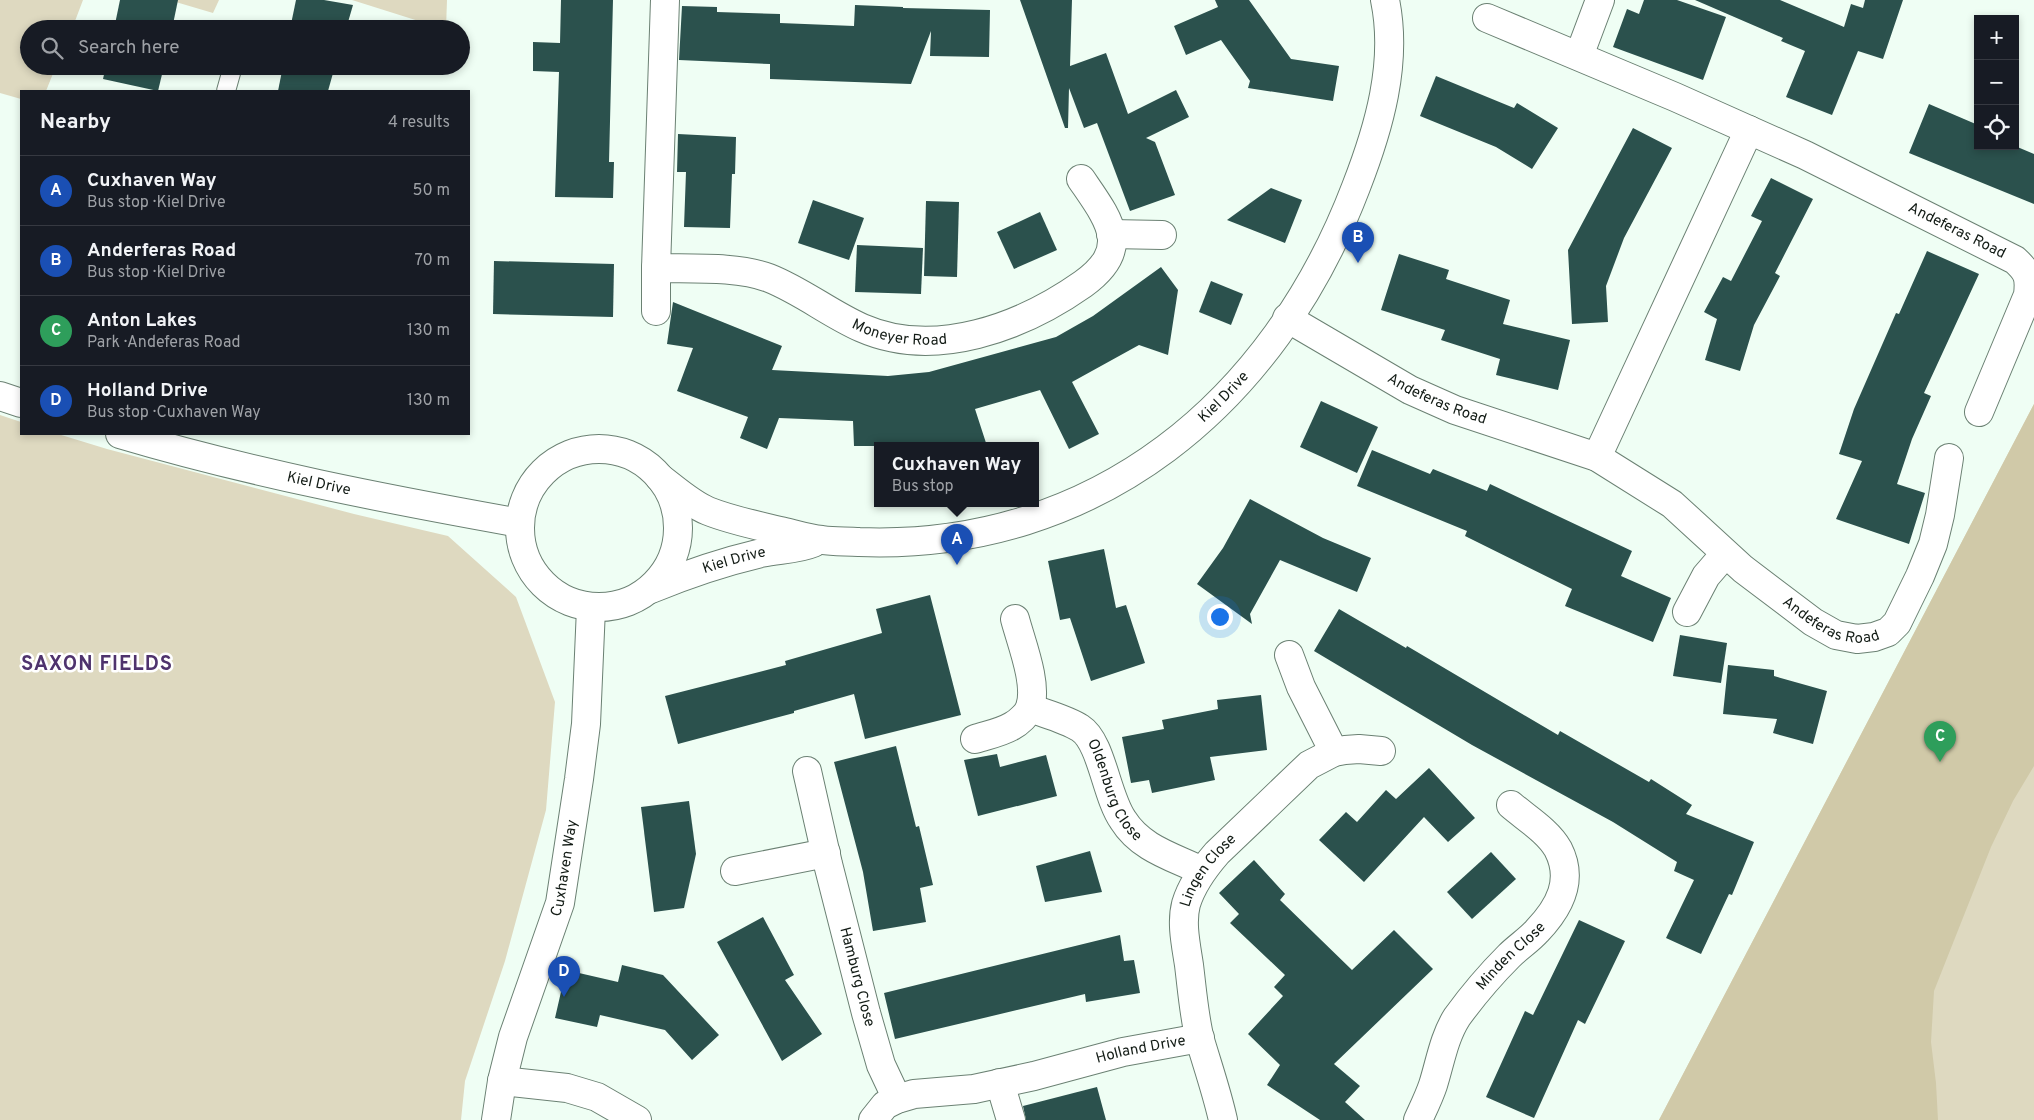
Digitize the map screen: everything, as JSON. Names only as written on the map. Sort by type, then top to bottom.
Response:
[{"type":"street","points":[[656,311],[665,0]]},
{"type":"street","name":"Kiel Drive","points":[[660,478],[689,501],[708,511],[741,521],[820,540],[886,543],[938,539],[1024,521],[1061,508],[1098,491],[1165,451],[1202,421],[1251,369],[1287,318],[1330,249],[1345,216],[1371,146],[1388,69],[1388,32],[1385,0]]},
{"type":"street","points":[[1579,56],[1600,0]]},
{"type":"street","name":"Andeferas Road","points":[[1487,18],[1675,97],[1805,155],[2015,260],[2025,269],[2030,282],[2028,295],[1979,412]]},
{"type":"street","points":[[1597,457],[1749,130]]},
{"type":"street","name":"Moneyer Road","points":[[656,268],[725,270],[768,278],[863,328],[884,335],[912,340],[940,341],[969,336],[1002,326],[1068,294],[1105,265],[1112,252],[1111,234],[1103,211],[1081,179]]},
{"type":"street","points":[[1111,234],[1162,235]]},
{"type":"street","name":"Andeferas Road","points":[[1287,318],[1402,386],[1455,410],[1597,457],[1672,504],[1725,554],[1812,622],[1836,636],[1857,639],[1874,637],[1888,632],[1897,623],[1933,544],[1941,508],[1948,458]]},
{"type":"street","points":[[0,396],[20,403]]},
{"type":"street","name":"Kiel Drive","points":[[124,435],[277,475],[395,501],[520,523]]},
{"type":"street","points":[[586,450],[614,450],[640,460],[660,478],[676,509],[678,536],[667,571],[650,589],[614,606],[591,608],[558,596],[537,578],[526,560],[520,533],[520,523],[521,512],[531,487],[542,473],[564,457],[586,450]]},
{"type":"street","name":"Kiel Drive","points":[[650,589],[690,572],[769,551],[800,548],[820,540]]},
{"type":"street","points":[[1687,612],[1706,576],[1725,554]]},
{"type":"street","name":"Cuxhaven Way","points":[[496,1120],[502,1082],[514,1037],[560,902],[586,724],[591,608]]},
{"type":"street","points":[[975,738],[999,732],[1013,726],[1030,708],[1032,687],[1015,619]]},
{"type":"street","points":[[1289,655],[1301,687],[1334,752]]},
{"type":"street","name":"Oldenburg Close","points":[[1030,708],[1079,727],[1090,735],[1113,801],[1123,821],[1138,838],[1157,851],[1177,858],[1202,871]]},
{"type":"street","name":"Lingen Close","points":[[1200,1038],[1184,923],[1191,889],[1202,871],[1217,853],[1309,765],[1334,752],[1359,749],[1381,752]]},
{"type":"street","name":"Hamburg Close","points":[[807,771],[826,853],[881,1065],[897,1099]]},
{"type":"street","name":"Minden Close","points":[[1418,1120],[1432,1086],[1448,1036],[1456,1020],[1490,975],[1510,954],[1537,931],[1553,911],[1566,880],[1563,862],[1557,848],[1545,834],[1511,805]]},
{"type":"street","points":[[734,871],[826,853]]},
{"type":"street","name":"Holland Drive","points":[[873,1120],[885,1106],[897,1099],[914,1094],[953,1091],[1000,1083],[1123,1052],[1200,1038],[1216,1086],[1224,1120]]},
{"type":"street","points":[[502,1082],[567,1088],[597,1097],[637,1120]]},
{"type":"street","points":[[1000,1083],[1011,1120]]},
{"type":"lane","points":[[226,90],[230,75]]},
{"type":"shaded area","points":[[0,0],[83,0],[75,20],[20,20],[20,75],[52,75],[46,90],[20,90],[20,99],[0,93]]},
{"type":"shaded area","points":[[169,0],[219,0],[213,13]]},
{"type":"shaded area","points":[[352,0],[447,0],[446,20],[415,20]]},
{"type":"shaded area","points":[[2034,404],[2034,1120],[1659,1120]]},
{"type":"shaded area","points":[[2034,404],[2034,766],[2013,801],[1991,847],[1934,991],[1931,1042],[1938,1120],[1659,1120]]},
{"type":"shaded area","points":[[0,415],[20,422],[20,435],[61,435],[107,449],[354,514],[448,536],[516,597],[555,702],[546,810],[505,961],[465,1081],[461,1120],[0,1120]]},
{"type":"building","points":[[120,0],[178,0],[174,20],[116,20]]},
{"type":"building","points":[[296,0],[324,0],[353,5],[349,20],[292,20]]},
{"type":"building","points":[[561,0],[613,0],[609,162],[614,162],[613,198],[555,197],[559,72],[533,71],[533,42],[560,43]]},
{"type":"building","points":[[1020,0],[1072,0],[1070,66],[1106,53],[1128,114],[1176,90],[1189,117],[1146,138],[1155,142],[1175,195],[1130,211],[1097,123],[1084,128],[1069,88],[1068,128],[1065,128]]},
{"type":"building","points":[[1215,0],[1249,0],[1291,59],[1339,66],[1333,101],[1248,88],[1250,81],[1221,40],[1186,55],[1174,26],[1218,7]]},
{"type":"building","points":[[1644,0],[1677,0],[1726,17],[1703,80],[1613,47],[1627,9],[1639,14]]},
{"type":"building","points":[[1695,0],[1780,0],[1844,27],[1851,4],[1863,8],[1865,0],[1903,0],[1883,59],[1858,51],[1832,115],[1786,97],[1805,51],[1781,41],[1783,38]]},
{"type":"building","points":[[855,5],[990,10],[989,57],[930,56],[931,31],[911,84],[770,79],[770,64],[679,60],[682,6],[717,7],[717,12],[780,14],[780,23],[854,26]]},
{"type":"building","points":[[104,75],[162,75],[158,90],[103,79]]},
{"type":"building","points":[[281,75],[332,75],[328,90],[278,90]]},
{"type":"building","points":[[1436,76],[1514,108],[1517,103],[1558,128],[1532,169],[1496,147],[1420,116]]},
{"type":"building","points":[[1929,104],[1974,123],[1974,150],[2019,150],[2019,148],[2034,154],[2034,204],[1909,153]]},
{"type":"building","points":[[1633,128],[1672,148],[1624,238],[1606,286],[1608,322],[1572,324],[1568,250]]},
{"type":"building","points":[[678,134],[736,137],[735,174],[732,174],[730,228],[684,227],[686,172],[677,172]]},
{"type":"building","points":[[1771,178],[1813,199],[1775,273],[1780,276],[1754,325],[1740,371],[1705,360],[1717,319],[1704,312],[1723,277],[1731,281],[1762,221],[1751,216]]},
{"type":"building","points":[[1271,188],[1302,200],[1285,243],[1227,220]]},
{"type":"building","points":[[813,200],[864,218],[849,260],[798,243]]},
{"type":"building","points":[[926,201],[959,202],[957,277],[924,276]]},
{"type":"building","points":[[1040,212],[1057,250],[1014,269],[997,232]]},
{"type":"building","points":[[857,245],[923,248],[921,294],[855,292]]},
{"type":"building","points":[[1927,251],[1979,274],[1924,393],[1931,396],[1912,439],[1897,484],[1925,493],[1909,544],[1836,519],[1862,461],[1839,454],[1854,409],[1896,313],[1899,314]]},
{"type":"building","points":[[1399,254],[1449,270],[1446,279],[1510,300],[1503,324],[1570,340],[1558,390],[1496,375],[1500,359],[1441,340],[1445,330],[1381,310]]},
{"type":"building","points":[[494,261],[614,264],[613,317],[493,314]]},
{"type":"building","points":[[1161,267],[1178,290],[1168,355],[1139,345],[1072,382],[1099,434],[1069,449],[1040,390],[975,409],[986,442],[874,442],[874,446],[854,446],[853,421],[779,418],[767,449],[740,438],[748,417],[677,391],[693,348],[667,344],[673,302],[782,346],[772,370],[888,376],[929,372],[1056,337],[1093,316]]},
{"type":"building","points":[[1211,281],[1243,294],[1231,325],[1199,312]]},
{"type":"building","points":[[1321,401],[1378,427],[1357,473],[1300,447]]},
{"type":"building","points":[[1372,450],[1430,474],[1433,469],[1487,491],[1490,484],[1632,551],[1621,576],[1671,598],[1653,642],[1565,606],[1572,589],[1465,536],[1467,531],[1357,486]]},
{"type":"building","points":[[1250,499],[1323,538],[1371,558],[1357,592],[1280,560],[1250,614],[1252,624],[1197,584],[1223,548]]},
{"type":"building","points":[[1104,549],[1116,608],[1126,605],[1145,663],[1091,681],[1070,618],[1060,620],[1048,561]]},
{"type":"building","points":[[930,595],[961,715],[865,739],[854,694],[794,711],[794,713],[678,744],[665,696],[786,665],[785,661],[882,633],[876,609]]},
{"type":"building","points":[[1339,609],[1406,648],[1407,646],[1558,735],[1560,731],[1649,782],[1651,779],[1692,805],[1686,814],[1754,842],[1732,895],[1729,894],[1701,954],[1666,938],[1694,880],[1674,871],[1677,862],[1613,822],[1472,745],[1314,651]]},
{"type":"building","points":[[1680,635],[1727,643],[1721,683],[1673,676]]},
{"type":"building","points":[[1728,665],[1774,670],[1774,676],[1827,691],[1813,744],[1773,733],[1777,719],[1723,714]]},
{"type":"building","points":[[1261,695],[1267,750],[1210,757],[1215,780],[1152,793],[1149,780],[1131,783],[1122,737],[1164,729],[1162,720],[1218,709],[1217,700]]},
{"type":"building","points":[[896,746],[916,827],[919,826],[933,885],[920,888],[926,922],[873,931],[863,872],[834,762]]},
{"type":"building","points":[[997,754],[1000,767],[1046,755],[1057,796],[978,816],[964,760]]},
{"type":"building","points":[[1429,768],[1475,818],[1448,842],[1424,817],[1364,882],[1319,840],[1346,812],[1357,822],[1386,790],[1396,799]]},
{"type":"building","points":[[689,801],[696,854],[684,908],[654,912],[641,807]]},
{"type":"building","points":[[1090,851],[1102,892],[1045,902],[1036,866]]},
{"type":"building","points":[[1491,852],[1516,879],[1472,919],[1447,892]]},
{"type":"building","points":[[1254,860],[1285,894],[1280,900],[1352,970],[1394,930],[1433,969],[1334,1064],[1360,1086],[1345,1102],[1365,1120],[1320,1120],[1267,1085],[1280,1065],[1248,1034],[1283,996],[1274,987],[1285,975],[1230,923],[1239,914],[1219,893]]},
{"type":"building","points":[[763,917],[794,975],[785,980],[822,1034],[782,1061],[717,942]]},
{"type":"building","points":[[1579,920],[1625,941],[1585,1024],[1578,1020],[1534,1118],[1486,1097],[1525,1011],[1533,1015]]},
{"type":"building","points":[[1120,935],[1124,961],[1134,960],[1140,993],[1086,1002],[1085,994],[895,1039],[884,993]]},
{"type":"building","points":[[622,965],[663,975],[719,1035],[692,1060],[665,1030],[600,1015],[597,1027],[555,1018],[566,970],[618,982]]},
{"type":"building","points":[[1097,1087],[1106,1120],[1026,1120],[1023,1106]]},
{"type":"place","name":"Anderferas Road","points":[[1358,263]]},
{"type":"place","name":"Cuxhaven Way","points":[[957,565]]},
{"type":"place","name":"Anton Lakes","points":[[1940,762]]},
{"type":"place","name":"Holland Drive","points":[[564,997]]},
{"type":"district","name":"SAXON FIELDS","points":[[97,665]]}]
